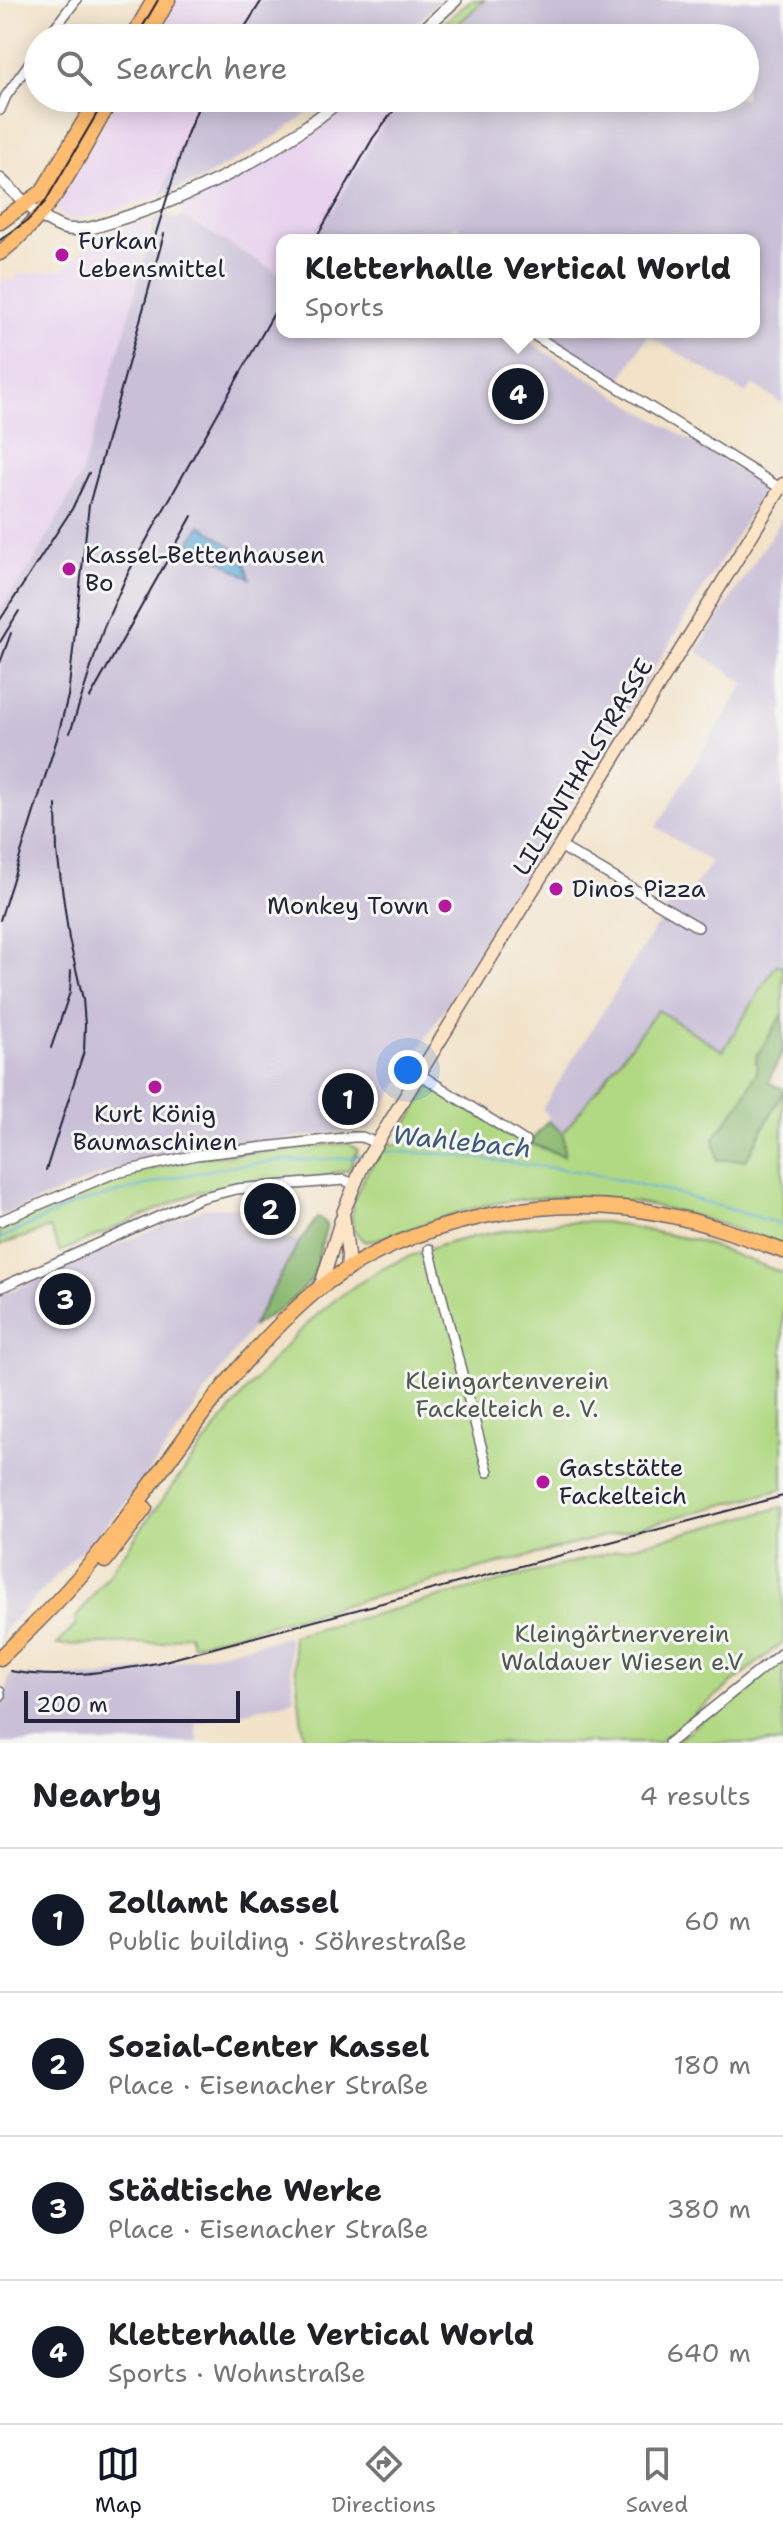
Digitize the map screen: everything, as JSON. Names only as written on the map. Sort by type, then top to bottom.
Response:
[{"type":"main road","points":[[155,24],[168,0]]},
{"type":"main road","points":[[140,24],[152,1]]},
{"type":"main road","points":[[0,222],[28,204],[46,186],[90,112]]},
{"type":"main road","points":[[0,253],[28,231],[42,215],[104,112]]},
{"type":"main road","name":"LILIENTHALSTRASSE","points":[[344,1277],[348,1256],[343,1213],[373,1149],[782,486]]},
{"type":"main road","points":[[3,1661],[94,1574],[128,1534],[221,1403],[260,1356],[313,1303],[378,1254],[431,1231],[469,1220],[503,1212],[575,1206],[665,1214],[783,1251]]},
{"type":"main road","points":[[3,1661],[96,1557],[251,1355],[316,1291],[322,1282],[343,1213]]},
{"type":"main road","points":[[316,1291],[433,1237],[482,1223],[530,1215],[592,1213],[669,1222],[783,1261]]},
{"type":"main road","points":[[345,1237],[357,1250],[378,1254]]},
{"type":"main road","points":[[332,1247],[344,1277]]},
{"type":"street","points":[[58,24],[76,0]]},
{"type":"street","points":[[429,24],[456,0]]},
{"type":"street","points":[[0,110],[24,71]]},
{"type":"street","points":[[0,179],[42,215],[63,228],[86,229],[179,199],[261,157],[326,112]]},
{"type":"street","points":[[539,338],[782,486]]},
{"type":"street","points":[[560,846],[698,927]]},
{"type":"street","points":[[421,1075],[526,1142]]},
{"type":"street","points":[[0,1221],[112,1174],[196,1155],[353,1137],[362,1137],[373,1149]]},
{"type":"street","points":[[0,1288],[200,1198],[236,1189],[344,1180],[354,1184]]},
{"type":"street","points":[[429,1249],[488,1472]]},
{"type":"street","points":[[669,1743],[783,1652]]},
{"type":"shaded area","points":[[175,0],[258,0],[243,24],[161,24]]},
{"type":"shaded area","points":[[258,0],[442,0],[414,24],[243,24]]},
{"type":"shaded area","points":[[484,0],[783,0],[783,405],[753,384],[746,394],[653,338],[760,338],[760,234],[468,234],[455,226],[450,234],[314,234],[328,209],[333,211],[390,112],[759,112],[759,24],[458,24]]},
{"type":"shaded area","points":[[111,112],[192,112],[158,197],[71,220],[55,209]]},
{"type":"shaded area","points":[[192,112],[310,112],[265,144],[200,180],[158,197]]},
{"type":"shaded area","points":[[342,112],[390,112],[333,212],[328,210],[314,234],[276,234],[276,271],[183,216],[179,207],[294,150]]},
{"type":"shaded area","points":[[166,213],[175,219],[182,216],[276,271],[276,338],[523,338],[766,487],[370,1129],[203,1148],[114,1170],[0,1216],[0,608],[33,563],[81,476],[129,316],[154,219]]},
{"type":"shaded area","points":[[151,220],[129,316],[81,476],[33,563],[0,608],[0,285],[4,280],[16,280],[16,275],[64,269],[98,236]]},
{"type":"shaded area","points":[[553,338],[646,338],[620,381]]},
{"type":"shaded area","points":[[783,517],[783,966],[775,965],[723,1051],[658,1010],[563,1133],[548,1121],[549,1116],[542,1109],[673,899],[683,904],[711,862],[656,827],[745,683],[697,651]]},
{"type":"shaded area","points":[[238,1207],[239,1228],[300,1241],[252,1327],[153,1467],[118,1512],[3,1631],[0,1647],[0,1295],[204,1208]]},
{"type":"shaded area","points":[[288,1637],[294,1700],[196,1724],[198,1743],[0,1743],[0,1706],[5,1701],[9,1676],[99,1676],[140,1670]]},
{"type":"green space","points":[[471,0],[484,0],[458,24],[443,24]]},
{"type":"green space","points":[[776,965],[783,966],[783,1014],[756,1057],[757,1072],[741,1102],[714,1138],[746,1160],[783,1092],[783,1247],[674,1211],[602,1198],[565,1196],[487,1205],[365,1242],[356,1232],[352,1219],[353,1206],[364,1178],[388,1143],[398,1145],[413,1132],[407,1124],[431,1084],[529,1143],[564,1156],[563,1133],[658,1010],[723,1051]]},
{"type":"green space","points":[[783,1014],[783,1051],[768,1082],[783,1089],[783,1092],[746,1160],[718,1160],[714,1138],[741,1102],[757,1072],[756,1057]]},
{"type":"green space","points":[[548,1121],[563,1133],[564,1156],[529,1143]]},
{"type":"green space","points":[[348,1143],[358,1150],[349,1170],[330,1176],[198,1192],[60,1252],[50,1228],[0,1245],[0,1228],[111,1179],[195,1158]]},
{"type":"green space","points":[[318,1217],[327,1224],[313,1278],[289,1303],[252,1327],[300,1241]]},
{"type":"green space","name":"Kleingartenverein Fackelteich e. V.","points":[[562,1222],[605,1222],[695,1240],[783,1273],[783,1489],[192,1645],[189,1634],[161,1643],[57,1645],[76,1625],[75,1619],[231,1410],[296,1334],[333,1302],[375,1273],[419,1253],[490,1233]]},
{"type":"green space","name":"Kleingärtnerverein Waldauer Wiesen e.V","points":[[783,1507],[783,1642],[658,1743],[304,1743],[292,1636]]},
{"type":"green space","points":[[783,1655],[783,1743],[674,1743]]},
{"type":"water","points":[[201,525],[243,555],[250,578],[190,543]]},
{"type":"waterway","name":"Wahlebach","points":[[377,1151],[444,1154],[583,1172],[668,1191],[783,1225]]},
{"type":"waterway","name":"Wahlebach","points":[[0,1239],[71,1205],[177,1177],[226,1167],[363,1155]]},
{"type":"tram line","points":[[144,24],[158,0]]},
{"type":"tram line","points":[[0,240],[27,221],[45,202],[98,112]]},
{"type":"railway","points":[[247,24],[262,0]]},
{"type":"railway","points":[[152,246],[196,112]]},
{"type":"railway","points":[[318,234],[373,138],[392,112]]},
{"type":"railway","points":[[0,920],[68,696],[89,505],[164,234]]},
{"type":"railway","points":[[70,733],[104,627],[128,573],[276,310]]},
{"type":"railway","points":[[0,620],[72,509],[89,473]]},
{"type":"railway","points":[[90,698],[192,516]]},
{"type":"railway","points":[[0,642],[19,611]]},
{"type":"railway","points":[[0,663],[11,633]]},
{"type":"railway","points":[[46,1170],[84,1051],[85,1025],[57,852],[56,805]]},
{"type":"railway","points":[[51,1048],[70,992],[71,971]]},
{"type":"railway","points":[[10,1671],[65,1675],[157,1663],[783,1496]]},
{"type":"place","name":"Furkan Lebensmittel","points":[[62,255]]},
{"type":"place","name":"Kletterhalle Vertical World","points":[[518,394]]},
{"type":"place","name":"Kassel-Bettenhausen Bo","points":[[69,569]]},
{"type":"place","name":"Dinos Pizza","points":[[556,889]]},
{"type":"place","name":"Monkey Town","points":[[445,906]]},
{"type":"place","name":"Kurt König Baumaschinen","points":[[155,1087]]},
{"type":"place","name":"Zollamt Kassel","points":[[348,1099]]},
{"type":"place","name":"Sozial-Center Kassel","points":[[270,1209]]},
{"type":"place","name":"Städtische Werke","points":[[65,1299]]},
{"type":"place","name":"Gaststätte Fackelteich","points":[[543,1482]]}]
